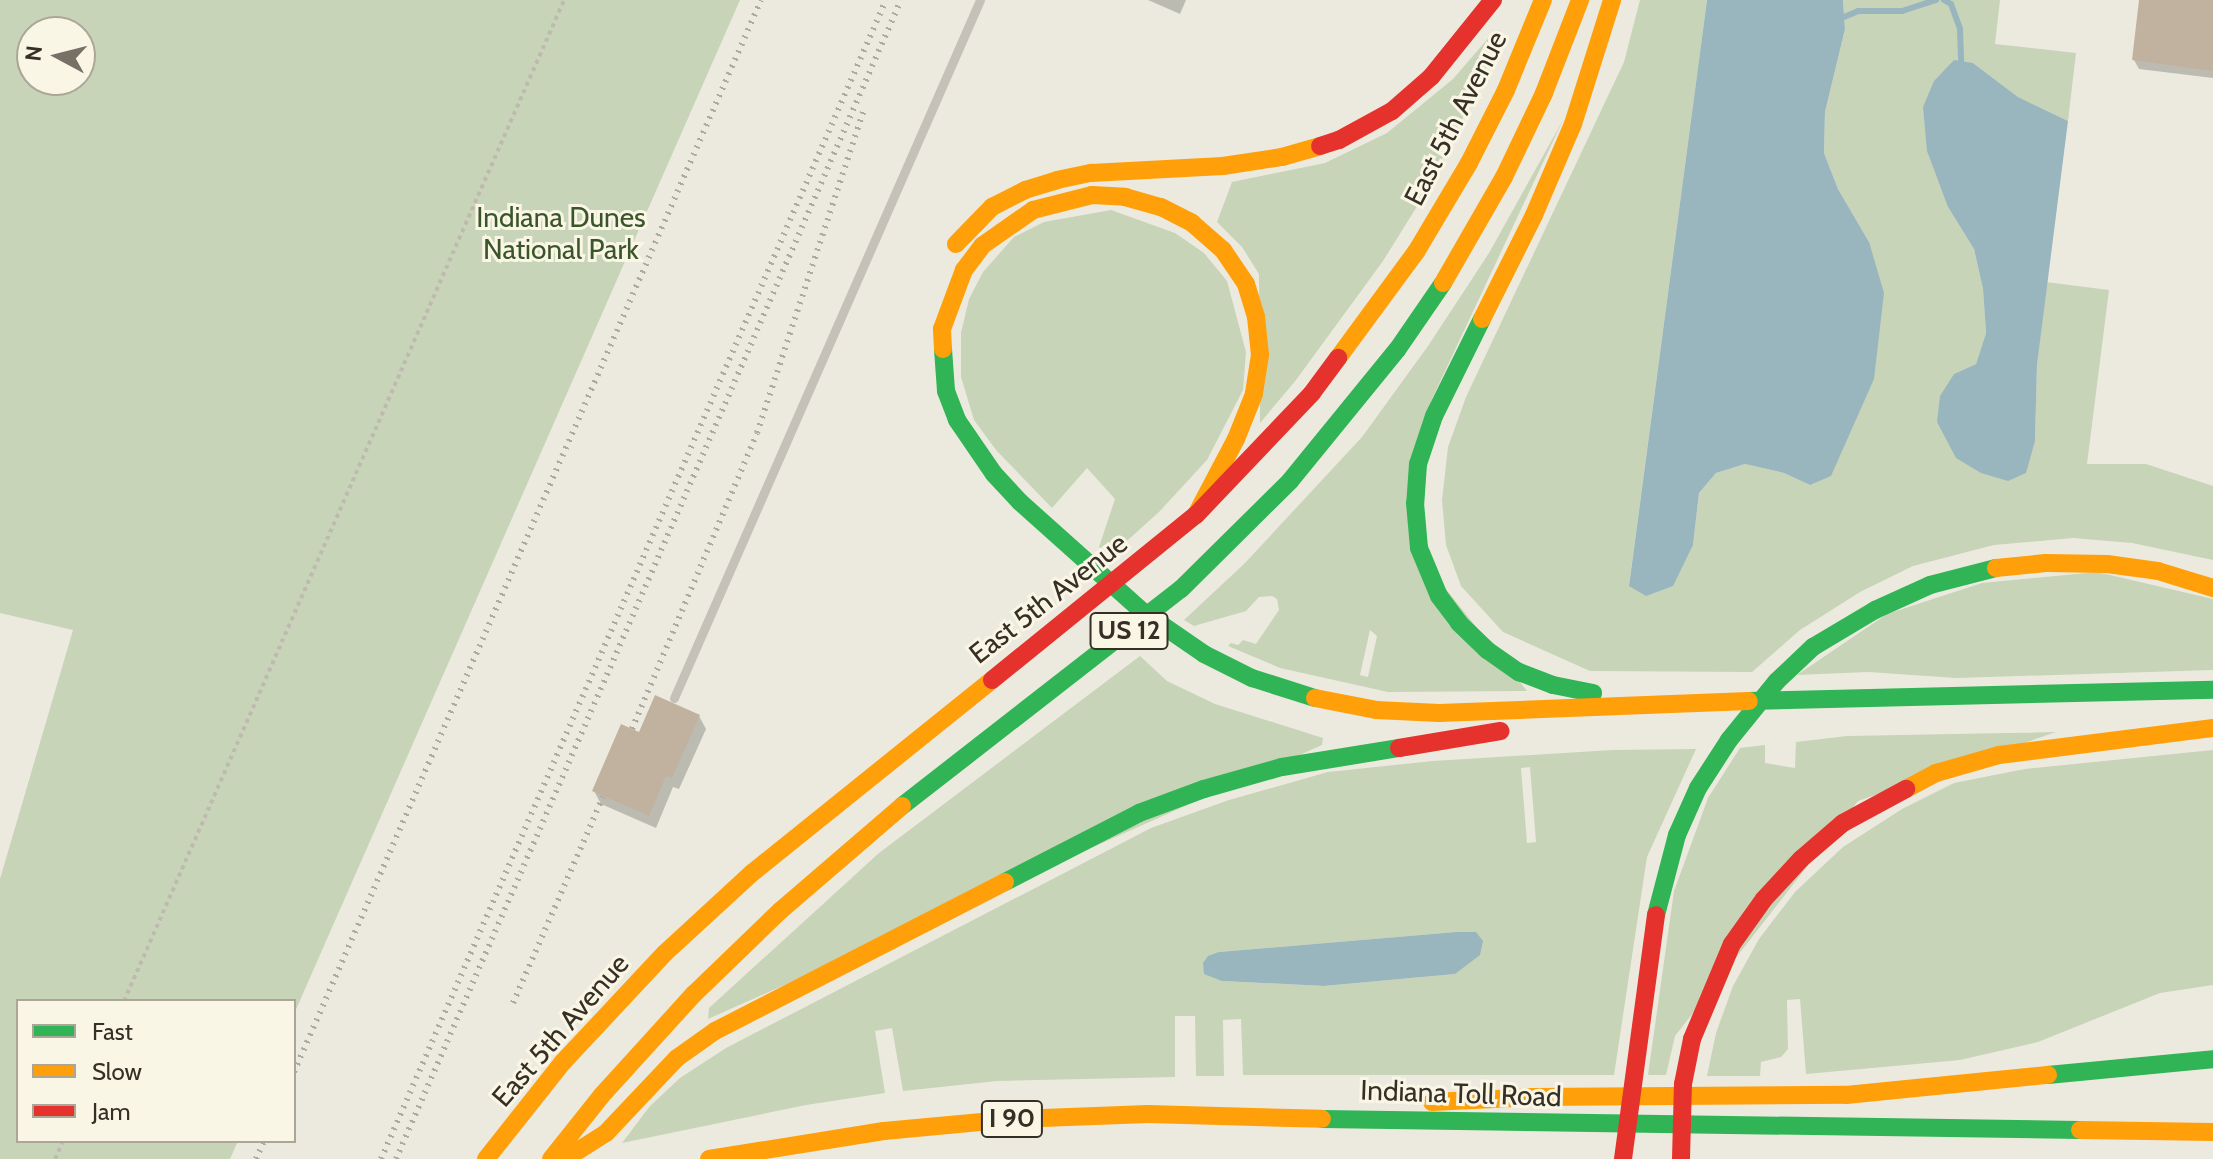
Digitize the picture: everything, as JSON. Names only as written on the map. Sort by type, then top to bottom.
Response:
[{"type":"main road","points":[[942,264],[967,229],[992,207],[1025,190],[1091,173],[1223,166],[1282,157],[1339,140],[1392,111],[1431,77],[1493,0]]},
{"type":"main road","name":"East 5th Avenue","points":[[486,1159],[563,1062],[665,953],[752,873],[1196,515],[1312,393],[1416,252],[1469,163],[1500,102],[1543,0]]},
{"type":"main road","name":"US 12","points":[[551,1159],[602,1095],[694,994],[780,911],[878,825],[1181,589],[1290,481],[1389,362],[1450,272],[1510,163],[1544,93],[1580,0]]},
{"type":"main road","points":[[1612,0],[1573,124],[1534,215],[1434,416],[1418,464],[1415,503],[1419,548],[1439,596],[1487,650],[1519,672],[1553,685],[1592,693],[1681,693],[1733,702]]},
{"type":"main road","points":[[1196,515],[1236,439],[1254,394],[1260,355],[1256,317],[1246,284],[1223,250],[1192,223],[1161,207],[1125,197],[1092,195],[1033,210],[983,245],[964,270],[942,329],[946,391],[957,420],[994,474],[1084,559],[1179,639],[1252,678],[1328,702],[1376,710],[1439,713],[1846,697],[2213,690]]},
{"type":"main road","points":[[1623,1159],[1658,901],[1677,835],[1698,788],[1721,752],[1777,681],[1813,647],[1875,610],[1930,585],[1989,569],[2046,563],[2107,564],[2158,571],[2213,588]]},
{"type":"main road","points":[[1080,582],[1146,639]]},
{"type":"main road","points":[[565,1159],[606,1133],[677,1058],[715,1031],[1139,813],[1204,789],[1282,767],[1469,733],[1862,716],[2006,714]]},
{"type":"main road","points":[[1681,1159],[1683,1084],[1692,1039],[1709,992],[1732,944],[1764,899],[1801,859],[1843,823],[1936,773],[1999,755],[2213,728]]},
{"type":"main road","points":[[1381,729],[1469,733]]},
{"type":"main road","points":[[1317,1117],[1454,1099],[1760,1097],[1930,1089],[2213,1059]]},
{"type":"main road","name":"Indiana Toll Road","points":[[709,1159],[884,1131],[1014,1119],[1148,1114],[1532,1124],[2213,1132]]},
{"type":"lane","points":[[674,698],[980,0]]},
{"type":"path","points":[[125,999],[564,0]]},
{"type":"green space","name":"Indiana Dunes National Park","points":[[0,0],[740,0],[296,1009],[296,999],[16,999],[16,1143],[237,1143],[230,1159],[0,1159],[0,879],[73,630],[0,613]]},
{"type":"green space","points":[[1640,0],[1707,0],[1629,585],[1693,545],[1699,493],[1716,473],[1745,464],[1784,473],[1810,485],[1869,242],[1838,189],[1824,153],[1825,112],[1845,29],[1843,0],[2000,0],[1995,44],[2076,53],[2068,121],[2018,97],[1973,63],[1948,207],[1974,249],[1983,289],[1986,333],[1976,364],[1954,374],[2035,441],[2037,365],[2046,282],[2109,290],[2087,464],[2146,464],[2213,486],[2213,560],[2132,543],[2073,538],[1994,545],[1913,566],[1860,592],[1800,630],[1752,672],[1590,671],[1503,632],[1461,586],[1446,545],[1442,500],[1448,447],[1466,397],[1624,62]]},
{"type":"green space","points":[[1500,30],[1499,41],[1416,208],[1383,261],[1296,380],[1260,423],[1259,274],[1242,247],[1217,222],[1232,182],[1325,163],[1387,133],[1453,79],[1491,35]]},
{"type":"green space","points":[[1563,120],[1431,401],[1411,545],[1527,691],[1388,692],[1280,668],[1228,646],[1231,643],[1238,645],[1243,640],[1256,644],[1279,610],[1277,599],[1272,596],[1259,597],[1246,611],[1194,626],[1184,620],[1245,563],[1362,437],[1428,346],[1489,253]],"holes":[[[1370,630],[1377,636],[1368,677],[1360,675]]]},
{"type":"green space","points":[[1111,210],[1175,233],[1204,253],[1227,281],[1246,352],[1243,390],[1207,460],[1159,512],[1109,557],[1099,547],[1115,499],[1087,468],[1052,508],[996,450],[974,420],[961,377],[961,333],[969,299],[983,272],[1014,237],[1044,222]]},
{"type":"green space","points":[[2097,572],[2213,599],[2213,670],[1956,678],[1868,672],[1797,675],[1887,614],[1982,583]]},
{"type":"green space","points":[[1140,656],[1167,681],[1215,704],[1323,738],[1322,745],[708,1019],[709,1008],[879,853]]},
{"type":"green space","points":[[2056,732],[1858,801],[1675,1036],[1666,1075],[1648,1075],[1674,891],[1708,798],[1740,748],[1765,745],[1765,763],[1795,768],[1796,742],[1847,736]]},
{"type":"green space","points":[[1696,749],[1647,857],[1614,1075],[1243,1075],[1241,1019],[1223,1020],[1224,1076],[1196,1076],[1195,1016],[1175,1016],[1175,1077],[997,1081],[903,1091],[892,1028],[875,1031],[885,1093],[806,1105],[622,1143],[650,1106],[680,1078],[726,1048],[1151,828],[1229,800],[1328,772],[1433,761],[1612,750]],"holes":[[[1530,767],[1536,842],[1527,843],[1521,768]],[[1476,932],[1455,974],[1324,986],[1222,981],[1219,952]]]},
{"type":"green space","points":[[2213,750],[2213,985],[2160,993],[2038,1042],[1960,1060],[1806,1074],[1800,999],[1787,1000],[1788,1049],[1781,1057],[1761,1062],[1760,1076],[1707,1076],[1716,1033],[1733,986],[1759,939],[1795,892],[1843,847],[1902,809],[1954,783],[2025,769]]},
{"type":"water","points":[[1707,0],[1843,0],[1845,29],[1825,112],[1824,153],[1838,189],[1869,242],[1884,293],[1874,379],[1831,476],[1810,485],[1784,473],[1745,464],[1716,473],[1699,493],[1693,545],[1673,586],[1646,596],[1629,586]]},
{"type":"water","points":[[1954,60],[1973,63],[2018,97],[2068,121],[2037,365],[2035,441],[2026,473],[2008,481],[1981,473],[1956,458],[1937,422],[1940,396],[1954,374],[1976,364],[1986,333],[1983,289],[1974,249],[1948,207],[1927,151],[1923,107],[1934,81]]},
{"type":"water","points":[[1476,932],[1483,941],[1480,955],[1455,974],[1324,986],[1222,981],[1204,974],[1203,963],[1208,956],[1219,952]]},
{"type":"building","points":[[2139,0],[2213,0],[2213,71],[2132,60]]},
{"type":"building","points":[[655,695],[700,715],[672,778],[666,776],[649,816],[592,791],[621,724],[639,732]]},
{"type":"waterway","points":[[1844,17],[1858,11],[1902,11],[1936,0]]},
{"type":"waterway","points":[[1944,0],[1951,4],[1960,29],[1961,61]]},
{"type":"railway","points":[[296,1067],[761,0]]},
{"type":"railway","points":[[381,1159],[886,0]]},
{"type":"railway","points":[[396,1159],[901,0]]},
{"type":"railway","points":[[632,729],[757,433],[864,109]]},
{"type":"railway","points":[[513,1003],[603,797]]},
{"type":"railway","points":[[256,1159],[263,1143]]},
{"type":"traffic: fast","points":[[902,806],[1181,589],[1290,481],[1397,350],[1443,283]]},
{"type":"traffic: fast","points":[[1482,319],[1434,416],[1418,464],[1415,503],[1419,548],[1439,596],[1459,623],[1487,650],[1519,672],[1553,685],[1593,693]]},
{"type":"traffic: fast","points":[[943,349],[946,391],[957,420],[994,474],[1020,502],[1143,612],[1204,654],[1252,678],[1315,698]]},
{"type":"traffic: fast","points":[[1656,915],[1677,835],[1698,788],[1729,740],[1777,681],[1813,647],[1875,610],[1930,585],[1996,568]]},
{"type":"traffic: fast","points":[[1749,701],[2213,690]]},
{"type":"traffic: fast","points":[[1005,882],[1139,813],[1204,789],[1282,767],[1399,748]]},
{"type":"traffic: fast","points":[[2048,1075],[2213,1059]]},
{"type":"traffic: fast","points":[[1322,1119],[2080,1130]]},
{"type":"traffic: slow","points":[[1338,358],[1416,252],[1469,163],[1506,90],[1543,0]]},
{"type":"traffic: slow","points":[[1443,283],[1504,177],[1544,93],[1580,0]]},
{"type":"traffic: slow","points":[[1482,319],[1534,215],[1573,124],[1612,0]]},
{"type":"traffic: slow","points":[[956,244],[992,207],[1025,190],[1057,180],[1091,173],[1223,166],[1282,157],[1320,146]]},
{"type":"traffic: slow","points":[[943,349],[942,329],[964,270],[983,245],[1033,210],[1092,195],[1125,197],[1161,207],[1192,223],[1223,250],[1246,284],[1256,317],[1260,355],[1254,394],[1236,439],[1196,515]]},
{"type":"traffic: slow","points":[[1996,568],[2046,563],[2107,564],[2158,571],[2213,588]]},
{"type":"traffic: slow","points":[[486,1159],[563,1062],[665,953],[752,873],[992,680]]},
{"type":"traffic: slow","points":[[1315,698],[1376,710],[1439,713],[1749,701]]},
{"type":"traffic: slow","points":[[1906,789],[1936,773],[1999,755],[2213,728]]},
{"type":"traffic: slow","points":[[551,1159],[602,1095],[694,994],[780,911],[902,806]]},
{"type":"traffic: slow","points":[[565,1159],[606,1133],[677,1058],[715,1031],[1005,882]]},
{"type":"traffic: slow","points":[[1432,1102],[1533,1097],[1846,1095],[2048,1075]]},
{"type":"traffic: slow","points":[[709,1159],[884,1131],[1014,1119],[1148,1114],[1322,1119]]},
{"type":"traffic: slow","points":[[2080,1130],[2213,1132]]},
{"type":"traffic: jam","points":[[1320,146],[1339,140],[1392,111],[1431,77],[1493,0]]},
{"type":"traffic: jam","points":[[992,680],[1196,515],[1312,393],[1338,358]]},
{"type":"traffic: jam","points":[[1399,748],[1501,731]]},
{"type":"traffic: jam","points":[[1681,1159],[1683,1084],[1692,1039],[1732,944],[1764,899],[1801,859],[1843,823],[1906,789]]},
{"type":"traffic: jam","points":[[1623,1159],[1656,915]]}]
